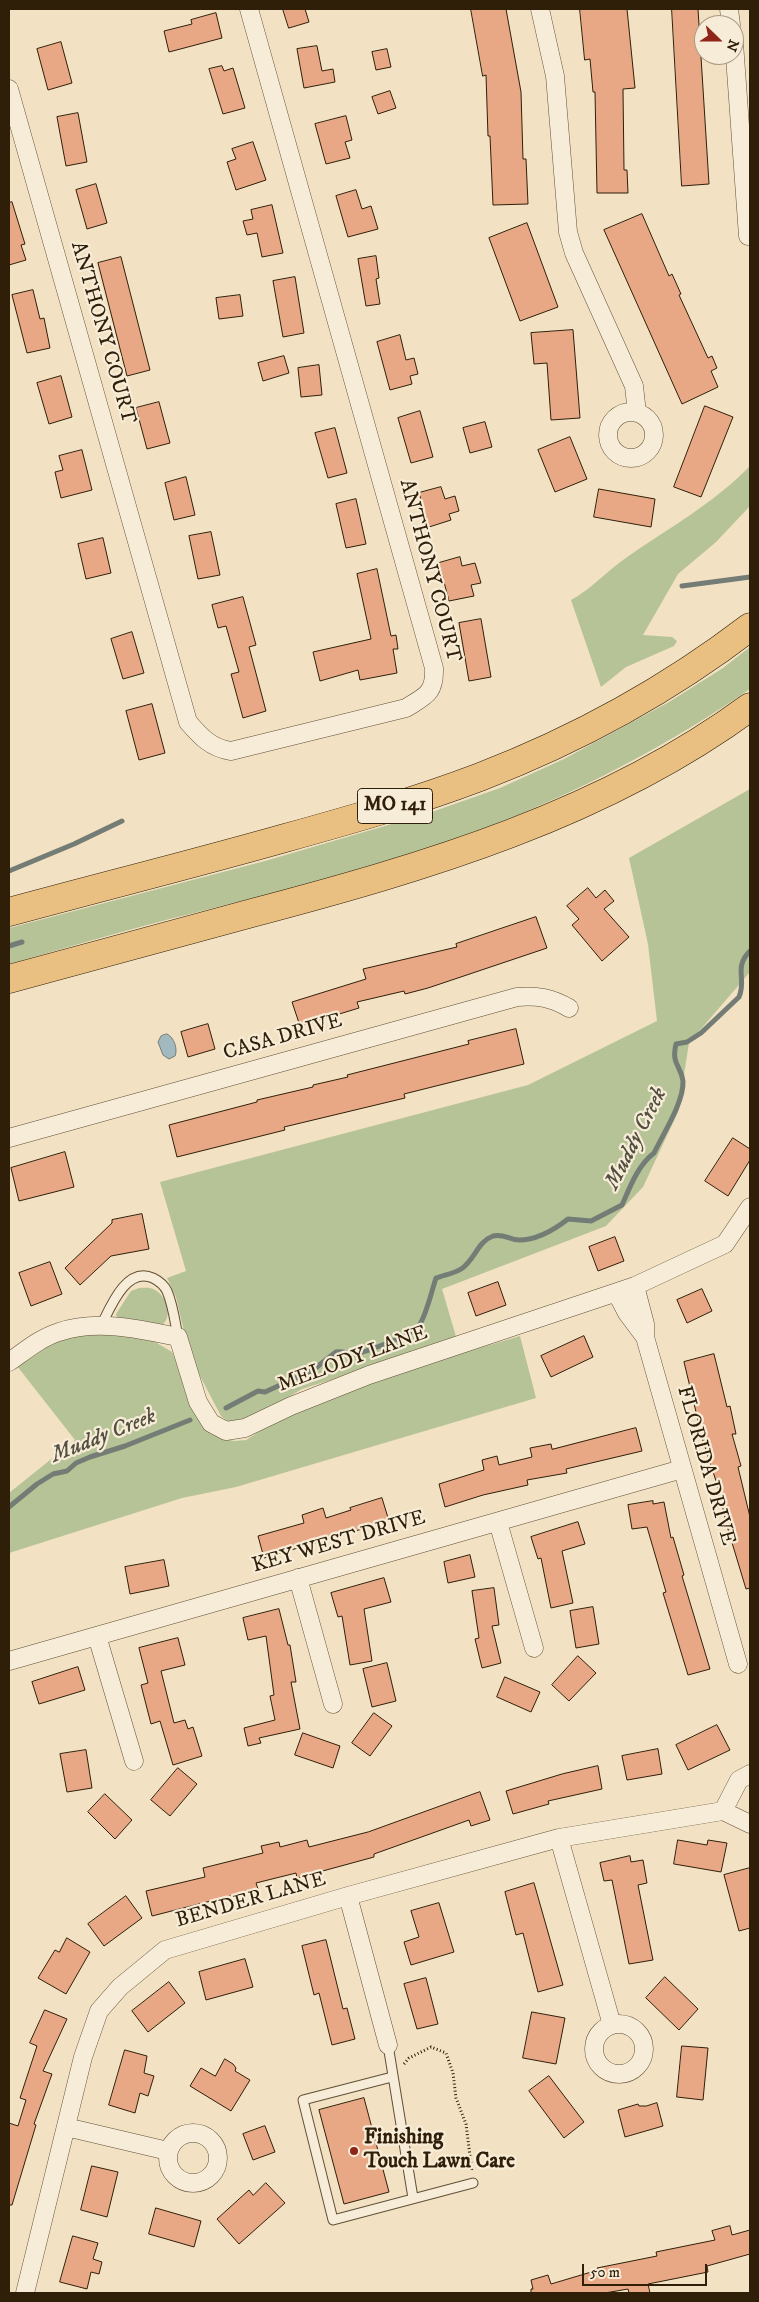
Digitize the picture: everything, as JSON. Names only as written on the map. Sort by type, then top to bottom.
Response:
[{"type":"highway","name":"MO 141","points":[[9,912],[364,816],[481,777],[538,752],[648,696],[698,664],[750,627]]},
{"type":"highway","points":[[9,979],[355,886],[474,848],[602,794],[694,743],[750,707]]},
{"type":"street","name":"ANTHONY COURT","points":[[9,89],[188,722],[202,738],[218,749],[231,751],[406,708],[430,693],[434,681],[434,668],[249,9]]},
{"type":"street","points":[[540,9],[555,76],[568,232],[574,253],[634,386],[637,412]]},
{"type":"street","points":[[736,65],[748,236]]},
{"type":"street","name":"CASA DRIVE","points":[[9,1138],[517,997],[534,995],[548,998],[569,1008]]},
{"type":"street","name":"MELODY LANE","points":[[178,1337],[198,1402],[211,1423],[226,1431],[245,1428],[291,1406],[369,1375],[617,1294],[725,1244],[750,1208]]},
{"type":"street","name":"FLORIDA DRIVE","points":[[635,1286],[645,1324],[645,1337],[738,1664]]},
{"type":"street","name":"FLORIDA DRIVE","points":[[617,1294],[627,1313],[645,1337]]},
{"type":"street","points":[[9,1362],[35,1343],[58,1332],[79,1328],[101,1327],[141,1330],[178,1337]]},
{"type":"street","name":"KEY WEST DRIVE","points":[[9,1661],[682,1469]]},
{"type":"street","points":[[498,1522],[534,1648]]},
{"type":"street","points":[[298,1578],[334,1704]]},
{"type":"street","points":[[97,1636],[134,1761]]},
{"type":"street","points":[[750,1774],[739,1780],[723,1811],[750,1824]]},
{"type":"street","name":"BENDER LANE","points":[[25,2293],[83,2057],[100,2011],[120,1987],[165,1950],[348,1896],[559,1838],[723,1811]]},
{"type":"street","points":[[559,1838],[612,2025]]},
{"type":"street","points":[[348,1896],[388,2045]]},
{"type":"street","points":[[66,2127],[168,2151]]},
{"type":"lane","points":[[101,1327],[123,1287],[132,1279],[150,1277],[160,1282],[166,1289],[178,1337]]},
{"type":"lane","points":[[388,2045],[413,2198]]},
{"type":"lane","points":[[392,2077],[303,2100],[333,2220],[473,2183]]},
{"type":"path","points":[[392,2077],[409,2058],[431,2047],[446,2053],[453,2074],[456,2098],[466,2124],[473,2183]]},
{"type":"green space","points":[[750,466],[750,506],[716,542],[678,574],[643,635],[672,637],[677,641],[674,646],[626,667],[601,687],[571,600],[623,560],[689,516],[736,480]]},
{"type":"green space","points":[[750,647],[750,689],[643,755],[530,810],[452,841],[388,862],[148,925],[9,964],[9,928],[265,861],[429,813],[500,788],[564,759],[669,702],[723,668]]},
{"type":"green space","points":[[750,789],[750,972],[689,1043],[678,1112],[643,1187],[606,1226],[442,1289],[457,1340],[302,1389],[248,1421],[229,1422],[221,1416],[190,1357],[176,1297],[167,1278],[186,1271],[160,1182],[528,1085],[657,1021],[648,944],[629,858]]},
{"type":"green space","points":[[139,1288],[153,1289],[163,1297],[168,1312],[162,1325],[137,1320],[117,1319],[116,1314],[131,1291]]},
{"type":"green space","points":[[101,1332],[150,1339],[172,1352],[201,1418],[211,1434],[234,1441],[246,1440],[314,1397],[520,1336],[536,1398],[236,1487],[182,1498],[9,1553],[9,1493],[75,1440],[17,1366],[56,1342],[76,1336]]},
{"type":"water","points":[[167,1034],[173,1040],[176,1047],[175,1056],[169,1059],[163,1055],[158,1042],[161,1036]]},
{"type":"building","points":[[283,9],[305,9],[309,22],[289,28]]},
{"type":"building","points":[[471,9],[506,9],[521,92],[523,159],[526,159],[528,204],[493,205],[486,75],[483,76]]},
{"type":"building","points":[[580,9],[627,9],[635,88],[623,89],[624,170],[627,170],[628,193],[597,193],[595,92],[593,92],[590,59],[585,60]]},
{"type":"building","points":[[672,9],[698,9],[698,15],[694,15],[694,65],[702,65],[709,184],[682,186]]},
{"type":"building","points":[[216,13],[222,38],[169,52],[164,31],[192,24],[191,20]]},
{"type":"building","points":[[61,42],[72,83],[48,90],[37,49]]},
{"type":"building","points":[[317,46],[322,71],[333,69],[335,82],[304,88],[297,49]]},
{"type":"building","points":[[387,49],[391,67],[376,70],[372,52]]},
{"type":"building","points":[[222,66],[224,71],[233,68],[245,108],[223,114],[209,69]]},
{"type":"building","points":[[390,91],[396,108],[378,114],[372,97]]},
{"type":"building","points":[[78,113],[87,162],[66,166],[57,117]]},
{"type":"building","points":[[346,116],[352,140],[345,142],[350,158],[326,164],[315,124]]},
{"type":"building","points":[[253,142],[266,180],[236,190],[227,162],[236,159],[232,149]]},
{"type":"building","points":[[96,184],[107,223],[87,229],[76,190]]},
{"type":"building","points":[[356,190],[362,209],[371,206],[378,229],[348,237],[336,196]]},
{"type":"building","points":[[12,202],[25,244],[21,245],[26,260],[9,265],[9,203]]},
{"type":"building","points":[[272,205],[283,253],[262,257],[257,233],[247,235],[243,221],[253,219],[251,210]]},
{"type":"building","points":[[642,214],[669,276],[672,274],[681,294],[679,295],[708,358],[712,356],[717,368],[711,371],[718,387],[682,404],[604,230]]},
{"type":"building","points":[[527,223],[558,307],[520,321],[489,238]]},
{"type":"building","points":[[376,256],[379,278],[376,279],[380,304],[366,306],[358,259]]},
{"type":"building","points":[[121,257],[150,370],[127,376],[98,263]]},
{"type":"building","points":[[295,277],[304,333],[283,337],[273,281]]},
{"type":"building","points":[[33,290],[40,319],[44,318],[50,348],[27,353],[12,295]]},
{"type":"building","points":[[240,295],[243,316],[219,319],[216,298]]},
{"type":"building","points":[[573,330],[580,418],[551,420],[547,363],[534,364],[531,333]]},
{"type":"building","points":[[400,335],[406,360],[414,358],[418,374],[410,376],[412,384],[390,390],[377,342]]},
{"type":"building","points":[[284,356],[289,373],[263,381],[258,363]]},
{"type":"building","points":[[319,365],[322,395],[301,397],[298,368]]},
{"type":"building","points":[[61,376],[72,417],[49,424],[37,383]]},
{"type":"building","points":[[159,402],[170,443],[147,449],[136,408]]},
{"type":"building","points":[[705,406],[733,417],[701,497],[674,487]]},
{"type":"building","points":[[420,411],[433,457],[411,463],[398,418]]},
{"type":"building","points":[[485,422],[492,447],[470,453],[463,428]]},
{"type":"building","points":[[335,428],[347,473],[328,478],[315,433]]},
{"type":"building","points":[[570,437],[587,479],[555,492],[538,450]]},
{"type":"building","points":[[82,450],[92,490],[61,498],[55,472],[63,470],[59,456]]},
{"type":"building","points":[[186,477],[195,515],[174,520],[165,483]]},
{"type":"building","points":[[441,487],[445,499],[455,496],[459,511],[449,514],[451,520],[429,527],[419,493]]},
{"type":"building","points":[[599,489],[655,499],[651,527],[594,517]]},
{"type":"building","points":[[356,499],[366,544],[346,548],[336,504]]},
{"type":"building","points":[[211,532],[220,575],[198,579],[189,536]]},
{"type":"building","points":[[103,538],[111,573],[86,579],[78,544]]},
{"type":"building","points":[[460,557],[462,566],[475,563],[481,583],[471,585],[474,596],[449,601],[439,563]]},
{"type":"building","points":[[377,569],[391,636],[396,635],[398,649],[393,649],[397,673],[360,680],[358,670],[320,681],[313,652],[371,639],[357,574]]},
{"type":"building","points":[[243,597],[256,645],[249,647],[266,711],[243,718],[231,674],[239,672],[226,626],[218,628],[212,605]]},
{"type":"building","points":[[481,619],[491,677],[469,681],[459,623]]},
{"type":"building","points":[[132,632],[144,673],[123,679],[111,639]]},
{"type":"building","points":[[152,704],[165,753],[139,760],[126,711]]},
{"type":"building","points":[[588,888],[596,898],[605,890],[614,901],[604,909],[629,937],[602,961],[572,925],[579,919],[567,906]]},
{"type":"building","points":[[536,917],[547,948],[428,988],[405,994],[404,991],[357,1002],[359,1008],[300,1026],[292,1002],[366,979],[363,969],[457,947],[456,944]]},
{"type":"building","points":[[208,1024],[215,1049],[188,1057],[181,1032]]},
{"type":"building","points":[[516,1029],[524,1064],[404,1094],[405,1098],[284,1127],[285,1130],[177,1157],[169,1125],[257,1102],[257,1100],[313,1087],[313,1085],[348,1077],[347,1075],[469,1044],[468,1041]]},
{"type":"building","points":[[733,1138],[750,1149],[750,1160],[728,1196],[705,1181]]},
{"type":"building","points":[[65,1152],[74,1187],[19,1201],[11,1168]]},
{"type":"building","points":[[142,1214],[149,1249],[111,1256],[80,1285],[65,1268],[112,1223],[112,1220]]},
{"type":"building","points":[[615,1237],[624,1261],[598,1271],[589,1247]]},
{"type":"building","points":[[50,1262],[62,1294],[31,1306],[19,1273]]},
{"type":"building","points":[[498,1282],[506,1305],[476,1316],[468,1293]]},
{"type":"building","points":[[702,1289],[712,1311],[687,1323],[677,1300]]},
{"type":"building","points":[[584,1336],[593,1357],[551,1377],[541,1356]]},
{"type":"building","points":[[714,1354],[727,1407],[730,1406],[736,1434],[732,1434],[741,1466],[738,1467],[750,1517],[750,1588],[746,1589],[703,1441],[684,1362]]},
{"type":"building","points":[[636,1428],[642,1451],[566,1469],[567,1473],[527,1480],[528,1485],[483,1495],[445,1507],[439,1484],[484,1470],[482,1460],[497,1456],[499,1465],[532,1457],[530,1448],[551,1444],[552,1449]]},
{"type":"building","points":[[382,1498],[389,1521],[264,1558],[258,1536],[304,1523],[302,1515],[323,1508],[326,1518]]},
{"type":"building","points":[[653,1501],[653,1504],[664,1502],[671,1538],[673,1537],[684,1575],[682,1576],[710,1669],[688,1675],[663,1593],[666,1592],[647,1527],[632,1529],[628,1505]]},
{"type":"building","points":[[578,1522],[585,1544],[562,1551],[573,1603],[551,1608],[541,1558],[538,1559],[531,1537]]},
{"type":"building","points":[[470,1555],[475,1577],[448,1583],[444,1562]]},
{"type":"building","points":[[164,1560],[169,1586],[130,1594],[125,1567]]},
{"type":"building","points":[[384,1578],[391,1602],[364,1609],[372,1661],[350,1665],[342,1616],[338,1617],[331,1593]]},
{"type":"building","points":[[494,1588],[499,1625],[492,1626],[501,1663],[482,1668],[475,1639],[479,1638],[472,1591]]},
{"type":"building","points":[[593,1607],[599,1644],[576,1648],[570,1611]]},
{"type":"building","points":[[279,1609],[288,1645],[290,1645],[296,1682],[291,1682],[300,1729],[259,1738],[261,1743],[248,1746],[244,1728],[275,1720],[270,1696],[274,1695],[266,1636],[248,1640],[243,1618]]},
{"type":"building","points":[[178,1638],[185,1665],[161,1671],[174,1723],[185,1720],[188,1729],[193,1727],[202,1756],[173,1765],[160,1721],[151,1724],[141,1685],[148,1683],[139,1648]]},
{"type":"building","points":[[578,1656],[596,1673],[569,1701],[552,1685]]},
{"type":"building","points":[[387,1663],[396,1701],[372,1707],[363,1669]]},
{"type":"building","points":[[78,1667],[85,1690],[39,1704],[32,1682]]},
{"type":"building","points":[[505,1677],[540,1692],[531,1712],[497,1697]]},
{"type":"building","points":[[374,1713],[392,1726],[370,1756],[352,1743]]},
{"type":"building","points":[[717,1725],[730,1750],[688,1770],[676,1745]]},
{"type":"building","points":[[303,1733],[340,1746],[333,1768],[295,1755]]},
{"type":"building","points":[[658,1749],[662,1774],[627,1780],[622,1756]]},
{"type":"building","points":[[86,1750],[92,1788],[67,1792],[60,1754]]},
{"type":"building","points":[[598,1766],[602,1789],[548,1801],[549,1804],[513,1814],[506,1791],[562,1774]]},
{"type":"building","points":[[178,1768],[197,1784],[170,1816],[151,1800]]},
{"type":"building","points":[[480,1792],[490,1820],[471,1826],[469,1820],[374,1854],[374,1857],[297,1878],[296,1873],[256,1883],[258,1889],[152,1916],[146,1891],[205,1877],[203,1868],[263,1853],[261,1846],[279,1842],[280,1847],[307,1840],[309,1847],[368,1832]]},
{"type":"building","points":[[105,1794],[132,1820],[115,1839],[88,1812]]},
{"type":"building","points":[[678,1840],[707,1845],[708,1840],[727,1843],[721,1872],[674,1864]]},
{"type":"building","points":[[630,1856],[631,1862],[643,1860],[647,1883],[638,1885],[653,1960],[629,1964],[612,1880],[604,1881],[600,1863]]},
{"type":"building","points":[[750,1868],[750,1928],[739,1931],[724,1875]]},
{"type":"building","points":[[534,1883],[563,1985],[538,1992],[523,1933],[516,1935],[505,1892]]},
{"type":"building","points":[[126,1896],[142,1918],[104,1946],[88,1924]]},
{"type":"building","points":[[439,1903],[454,1952],[411,1965],[404,1942],[419,1937],[411,1911]]},
{"type":"building","points":[[67,1938],[90,1952],[66,1994],[38,1978],[55,1950],[59,1952]]},
{"type":"building","points":[[326,1940],[343,2009],[347,2008],[355,2039],[332,2045],[319,1993],[314,1995],[302,1946]]},
{"type":"building","points":[[245,1959],[253,1987],[206,2000],[199,1972]]},
{"type":"building","points":[[665,1977],[698,2009],[679,2030],[646,1998]]},
{"type":"building","points":[[426,1978],[438,2024],[417,2029],[404,1984]]},
{"type":"building","points":[[169,1982],[185,2003],[148,2032],[132,2011]]},
{"type":"building","points":[[45,2010],[67,2019],[43,2071],[52,2074],[34,2124],[36,2125],[12,2205],[9,2205],[9,2123],[18,2126],[26,2100],[20,2098],[37,2046],[30,2043]]},
{"type":"building","points":[[532,2012],[565,2018],[556,2064],[523,2058]]},
{"type":"building","points":[[682,2046],[708,2048],[703,2100],[677,2097]]},
{"type":"building","points":[[125,2050],[147,2056],[144,2073],[154,2076],[148,2096],[140,2093],[135,2113],[109,2105]]},
{"type":"building","points":[[225,2059],[233,2064],[236,2068],[235,2071],[250,2080],[231,2111],[190,2086],[201,2068],[215,2076]]},
{"type":"building","points":[[549,2076],[584,2122],[564,2138],[529,2091]]},
{"type":"building","name":"Finishing Touch Lawn Care","points":[[364,2098],[389,2192],[344,2204],[319,2110]]},
{"type":"building","points":[[657,2103],[663,2126],[625,2137],[618,2110],[638,2104],[639,2106],[646,2106]]},
{"type":"building","points":[[265,2126],[275,2152],[253,2160],[243,2134]]},
{"type":"building","points":[[92,2166],[118,2172],[107,2217],[81,2210]]},
{"type":"building","points":[[266,2183],[285,2203],[239,2244],[217,2219],[249,2190],[253,2195]]},
{"type":"building","points":[[156,2208],[201,2221],[194,2247],[149,2234]]},
{"type":"building","points":[[730,2226],[732,2235],[750,2230],[750,2254],[707,2266],[708,2272],[648,2284],[650,2293],[629,2293],[628,2289],[605,2293],[531,2293],[531,2289],[533,2289],[531,2280],[548,2275],[551,2284],[598,2270],[597,2268],[657,2256],[656,2252],[715,2240],[712,2231]]},
{"type":"building","points":[[73,2236],[98,2243],[93,2259],[102,2262],[99,2274],[91,2272],[87,2289],[60,2282]]},
{"type":"waterway","points":[[682,586],[750,577]]},
{"type":"waterway","points":[[9,871],[74,844],[122,821]]},
{"type":"waterway","points":[[9,946],[22,942]]},
{"type":"waterway","name":"Muddy Creek","points":[[226,1408],[258,1391],[265,1392],[313,1370],[336,1352],[361,1353],[415,1329],[419,1326],[429,1303],[436,1278],[461,1269],[470,1261],[483,1242],[493,1236],[500,1235],[526,1240],[539,1236],[568,1219],[591,1221],[622,1205],[639,1170],[654,1153],[680,1098],[683,1081],[675,1061],[676,1044],[687,1042],[701,1033],[739,997],[742,985],[742,963],[750,951]]},
{"type":"waterway","name":"Muddy Creek","points":[[9,1507],[37,1484],[53,1474],[67,1471],[76,1463],[90,1457],[125,1446],[190,1420]]},
{"type":"place","name":"Finishing Touch Lawn Care","points":[[354,2151]]}]
